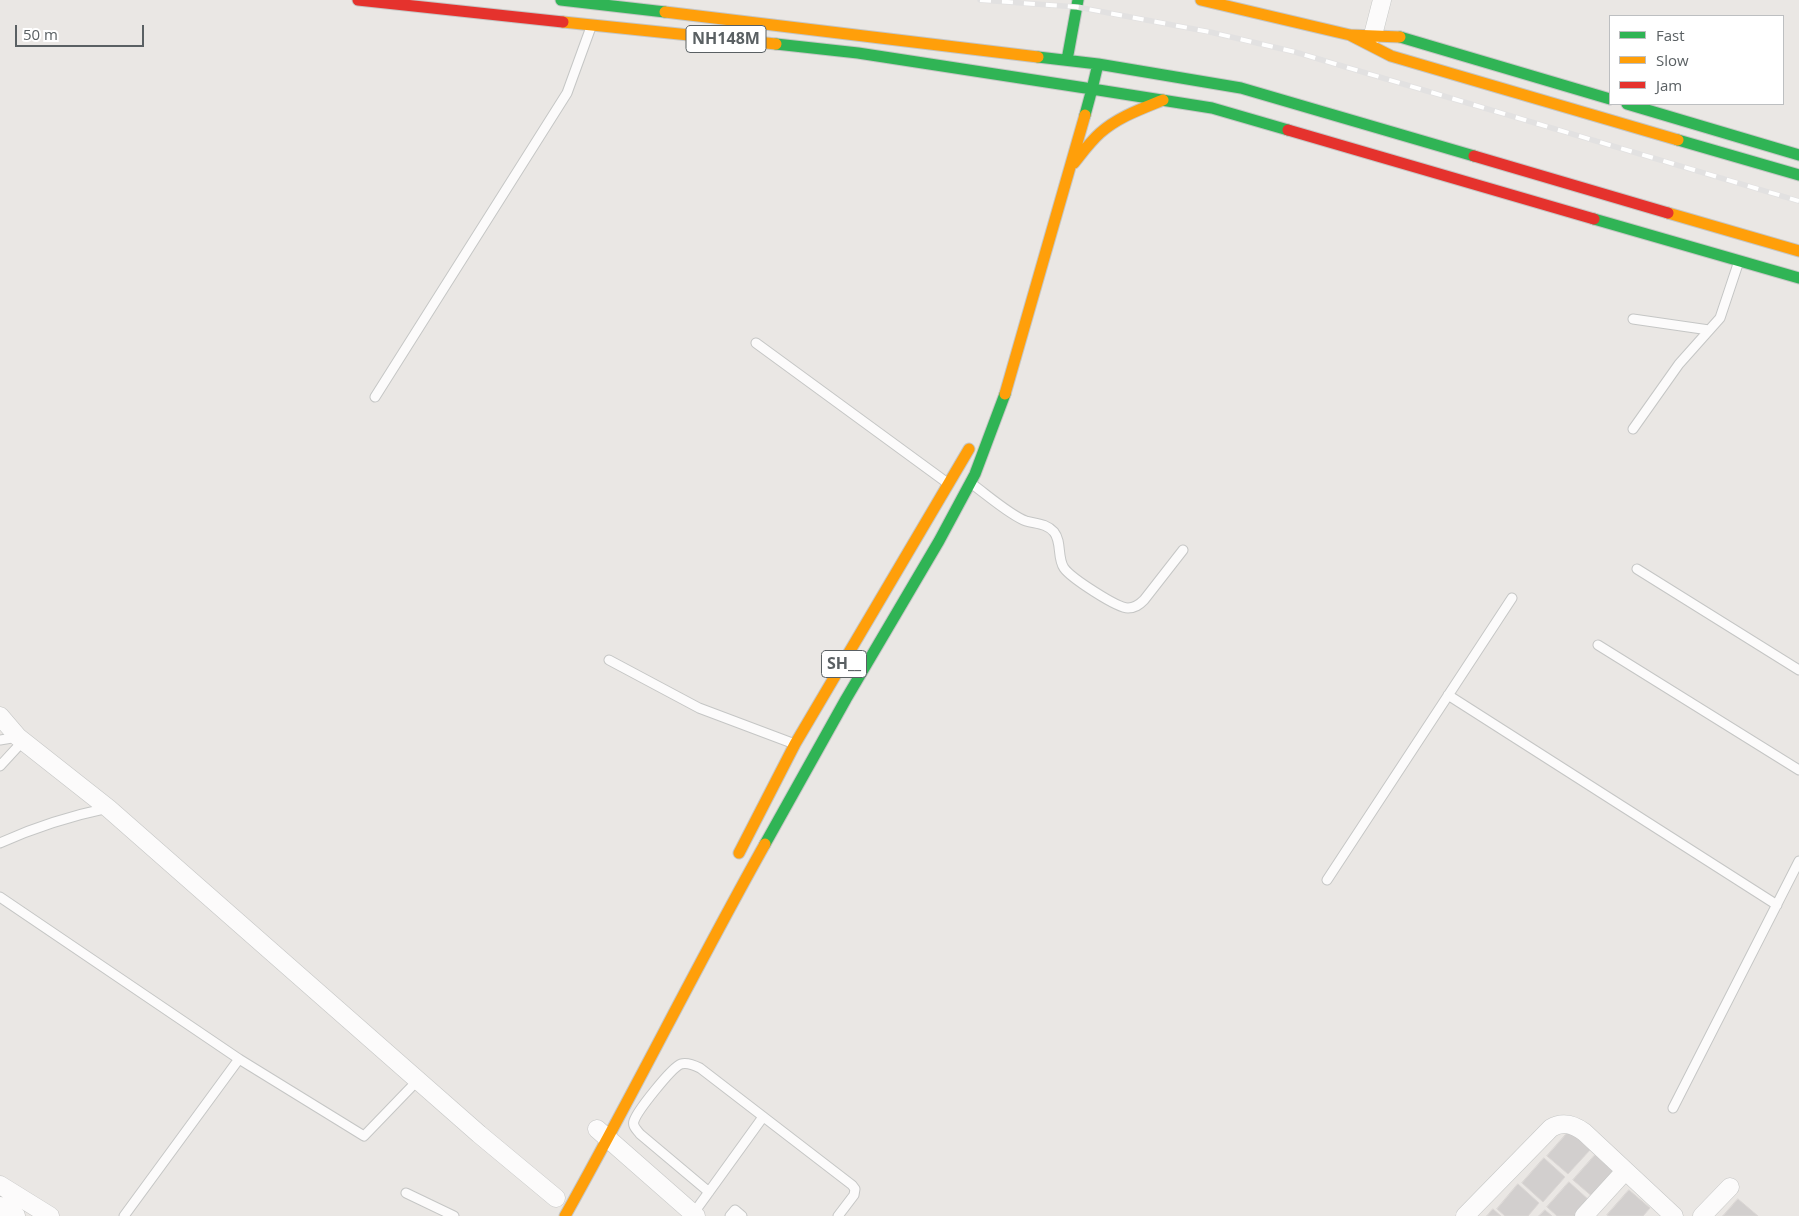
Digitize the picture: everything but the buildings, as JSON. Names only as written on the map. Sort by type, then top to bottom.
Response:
[{"type":"main road","name":"NH148M","points":[[358,0],[1076,78],[1092,89]]},
{"type":"main road","name":"NH148M","points":[[561,0],[1067,60],[1076,78]]},
{"type":"main road","points":[[1067,60],[1078,0]]},
{"type":"main road","points":[[1202,0],[1238,4],[1350,35],[1391,56],[1799,176]]},
{"type":"main road","points":[[1350,35],[1397,36],[1609,99]]},
{"type":"main road","name":"NH148M","points":[[1076,78],[1098,64]]},
{"type":"main road","points":[[1799,251],[1241,88],[1098,64],[1092,89],[1212,108],[1799,278]]},
{"type":"main road","name":"SH__","points":[[565,1216],[599,1132],[971,483],[1010,382],[1092,89]]},
{"type":"main road","points":[[1070,166],[1098,135],[1110,126],[1163,100]]},
{"type":"main road","points":[[1630,105],[1799,155]]},
{"type":"main road","name":"SH__","points":[[732,867],[795,744],[949,484],[974,437]]},
{"type":"street","points":[[1373,35],[1382,0]]},
{"type":"street","points":[[0,716],[21,739],[108,808],[479,1134],[556,1199]]},
{"type":"street","points":[[1465,1216],[1543,1136],[1557,1125],[1566,1124],[1576,1126],[1674,1216]]},
{"type":"street","points":[[599,1132],[694,1215]]},
{"type":"street","points":[[1584,1216],[1625,1171]]},
{"type":"street","points":[[0,1185],[50,1216]]},
{"type":"street","points":[[1702,1216],[1730,1187]]},
{"type":"street","points":[[0,1206],[16,1216]]},
{"type":"lane","points":[[375,397],[567,93],[592,25]]},
{"type":"lane","points":[[1633,430],[1678,364],[1720,318],[1739,261]]},
{"type":"lane","points":[[1633,319],[1708,330]]},
{"type":"lane","points":[[756,343],[949,484]]},
{"type":"lane","points":[[971,483],[1019,518],[1047,526],[1057,537],[1063,568],[1113,604],[1122,608],[1130,609],[1138,606],[1183,550]]},
{"type":"lane","points":[[1636,569],[1799,670]]},
{"type":"lane","points":[[1327,880],[1512,598]]},
{"type":"lane","points":[[1598,645],[1799,770]]},
{"type":"lane","points":[[609,660],[699,708],[795,744]]},
{"type":"lane","points":[[1448,695],[1777,904]]},
{"type":"lane","points":[[0,740],[21,739]]},
{"type":"lane","points":[[0,766],[21,739]]},
{"type":"lane","points":[[0,843],[66,817],[108,808]]},
{"type":"lane","points":[[1674,1108],[1799,861]]},
{"type":"lane","points":[[0,897],[239,1059],[364,1136],[418,1080]]},
{"type":"lane","points":[[124,1216],[239,1059]]},
{"type":"lane","points":[[709,1192],[640,1134],[633,1121],[670,1071],[684,1063],[700,1068],[852,1185],[855,1189],[854,1195],[838,1216]]},
{"type":"lane","points":[[694,1215],[763,1117]]},
{"type":"lane","points":[[406,1193],[454,1216]]},
{"type":"lane","points":[[730,1216],[735,1210],[742,1216]]},
{"type":"railway","points":[[980,0],[1077,7],[1210,32],[1295,52],[1799,201]]},
{"type":"traffic: fast","points":[[561,0],[665,12]]},
{"type":"traffic: fast","points":[[1067,60],[1078,0]]},
{"type":"traffic: fast","points":[[1400,37],[1609,99]]},
{"type":"traffic: fast","points":[[776,44],[858,53],[1092,89],[1098,64],[1038,57]]},
{"type":"traffic: fast","points":[[1098,64],[1241,88],[1474,156]]},
{"type":"traffic: fast","points":[[1085,115],[1092,89],[1212,108],[1288,130]]},
{"type":"traffic: fast","points":[[1630,105],[1799,155]]},
{"type":"traffic: fast","points":[[1678,140],[1799,175]]},
{"type":"traffic: fast","points":[[1594,219],[1799,278]]},
{"type":"traffic: fast","points":[[765,844],[846,699],[939,541],[975,474],[1005,394]]},
{"type":"traffic: slow","points":[[1201,0],[1350,35],[1400,37]]},
{"type":"traffic: slow","points":[[665,12],[1038,57]]},
{"type":"traffic: slow","points":[[563,22],[776,44]]},
{"type":"traffic: slow","points":[[1350,35],[1391,56],[1678,140]]},
{"type":"traffic: slow","points":[[1074,163],[1093,140],[1114,122],[1163,100]]},
{"type":"traffic: slow","points":[[1005,394],[1085,115]]},
{"type":"traffic: slow","points":[[1668,213],[1799,251]]},
{"type":"traffic: slow","points":[[739,853],[795,744],[969,449]]},
{"type":"traffic: slow","points":[[565,1216],[765,844]]},
{"type":"traffic: jam","points":[[358,0],[563,22]]},
{"type":"traffic: jam","points":[[1288,130],[1594,219]]},
{"type":"traffic: jam","points":[[1474,156],[1668,213]]}]
